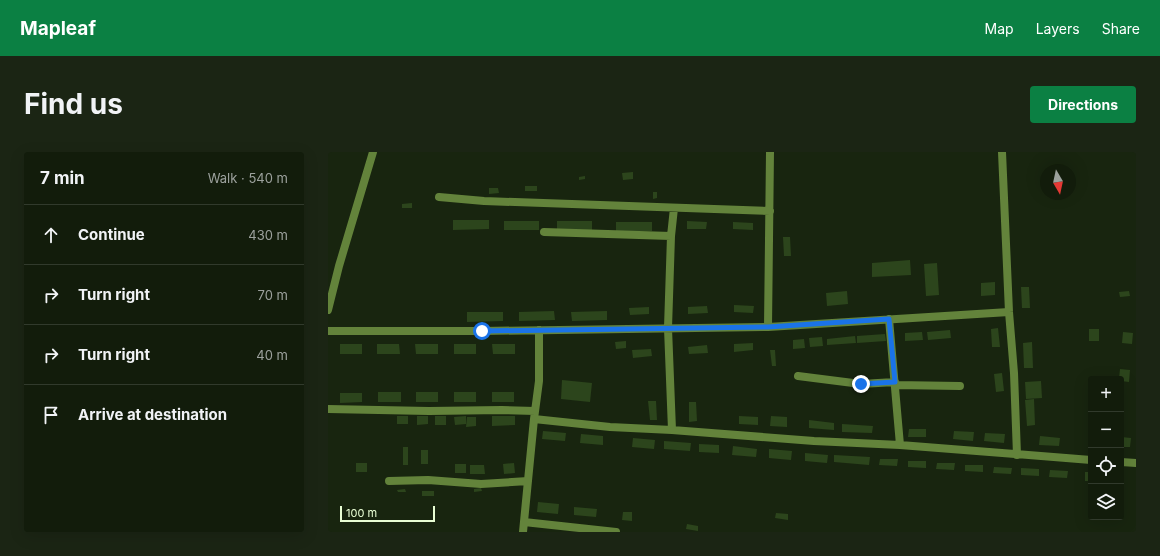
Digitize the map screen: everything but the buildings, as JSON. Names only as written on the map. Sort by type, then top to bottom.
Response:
[{"type":"street","points":[[328,310],[339,266],[373,152]]},
{"type":"street","points":[[768,327],[770,152]]},
{"type":"street","points":[[1002,152],[1017,455]]},
{"type":"street","points":[[439,197],[484,201],[770,211]]},
{"type":"street","points":[[672,430],[668,328],[671,236],[674,208]]},
{"type":"street","points":[[544,232],[671,236]]},
{"type":"street","points":[[328,331],[768,327],[1009,312]]},
{"type":"street","points":[[889,319],[900,445]]},
{"type":"street","points":[[523,532],[534,415],[539,381],[539,330]]},
{"type":"street","points":[[798,376],[861,384],[960,386]]},
{"type":"street","points":[[328,409],[502,410],[604,426],[814,441],[900,445],[1088,460]]},
{"type":"street","points":[[1124,462],[1136,463]]},
{"type":"street","points":[[389,481],[428,480],[481,484],[528,481]]},
{"type":"street","points":[[524,522],[616,532]]},
{"type":"route","points":[[482,331],[768,327],[889,319],[895,382],[861,384]]}]
